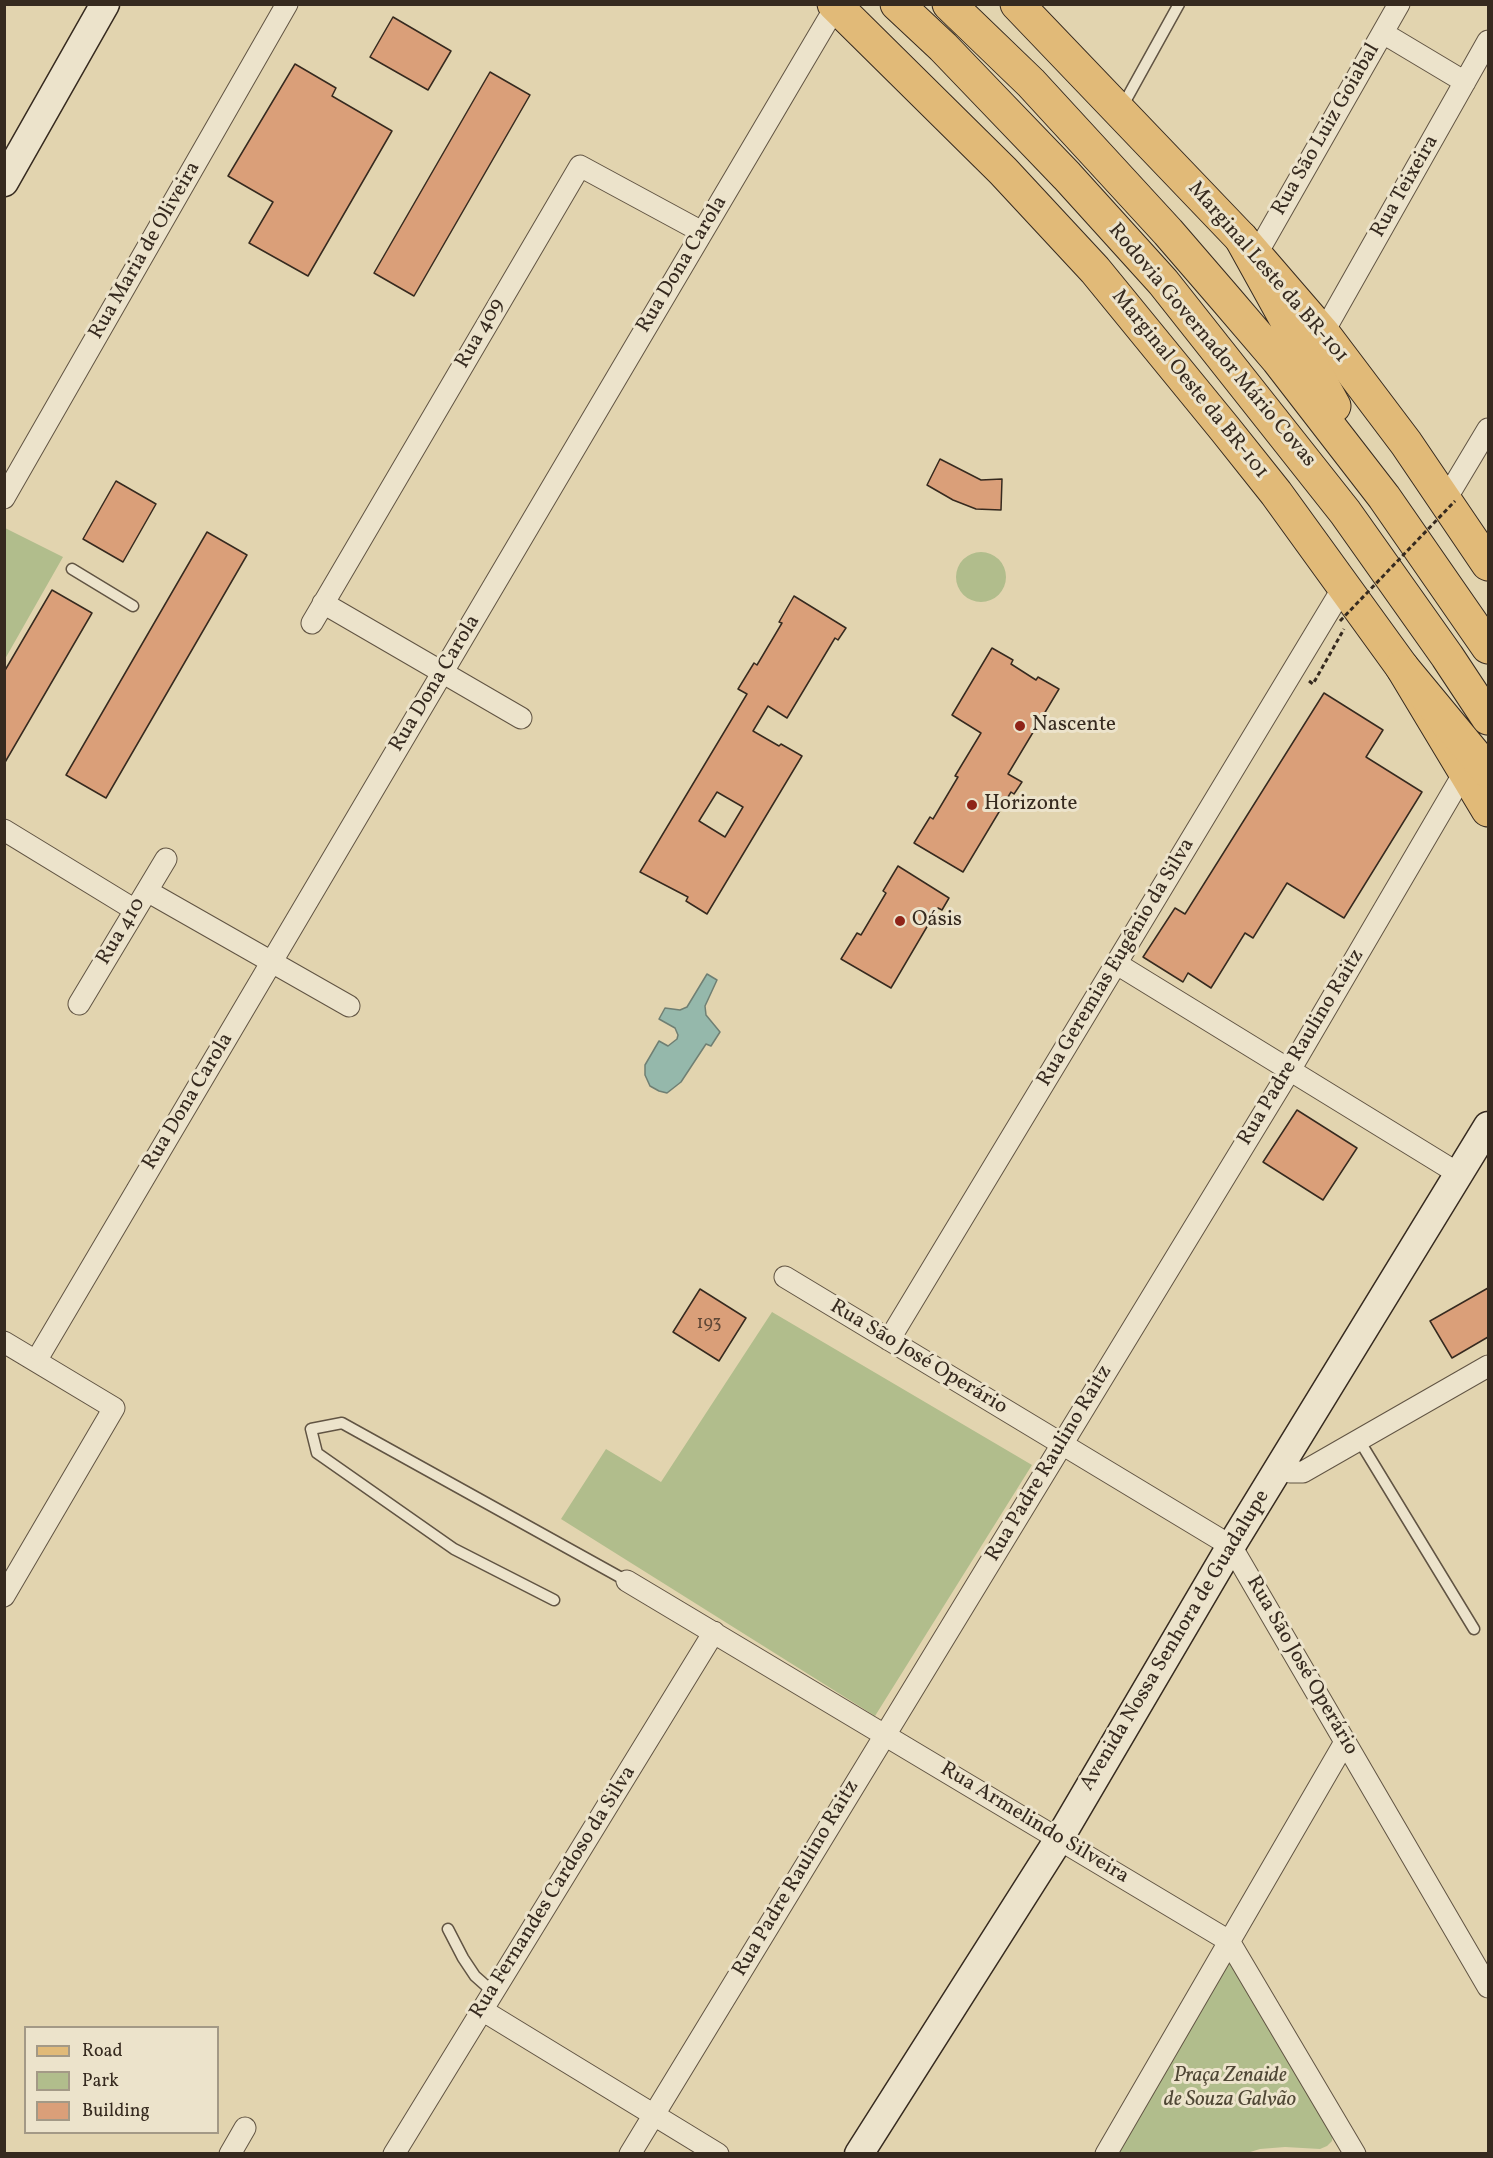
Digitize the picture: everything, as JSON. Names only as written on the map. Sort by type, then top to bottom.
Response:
[{"type":"main road","name":"Rodovia Governador Mário Covas","points":[[897,4],[943,47],[1007,113],[1163,282],[1345,512],[1488,718]]},
{"type":"main road","name":"Rodovia Governador Mário Covas","points":[[949,4],[1030,83],[1168,232],[1278,360],[1384,497],[1488,647]]},
{"type":"main road","name":"Marginal Leste da BR-101","points":[[1017,4],[1249,247],[1323,333],[1450,500],[1488,564]]},
{"type":"main road","name":"Marginal Oeste da BR-101","points":[[835,5],[1003,171],[1095,270],[1269,484],[1477,771]]},
{"type":"main road","points":[[1249,247],[1384,497]]},
{"type":"main road","points":[[1477,771],[1488,810]]},
{"type":"street","points":[[4,182],[105,4]]},
{"type":"street","name":"Rua Maria de Oliveira","points":[[4,498],[287,4]]},
{"type":"street","name":"Rua São Luiz Goiabal","points":[[1249,247],[1399,4]]},
{"type":"street","name":"Rua Dona Carola","points":[[36,1361],[835,5]]},
{"type":"street","points":[[1383,33],[1465,82]]},
{"type":"street","name":"Rua Teixeira","points":[[1323,333],[1488,41]]},
{"type":"street","name":"Rua 409","points":[[312,623],[580,166],[702,232]]},
{"type":"street","points":[[1450,500],[1488,429]]},
{"type":"street","name":"Rua Geremias Eugênio da Silva","points":[[889,1340],[1344,586]]},
{"type":"street","points":[[323,603],[521,718]]},
{"type":"street","name":"Rua Padre Raulino Raitz","points":[[630,2154],[1290,1070],[1477,771]]},
{"type":"street","points":[[4,830],[135,910]]},
{"type":"street","name":"Rua 410","points":[[79,1004],[166,860]]},
{"type":"street","points":[[147,891],[349,1006]]},
{"type":"street","points":[[1117,964],[1459,1174]]},
{"type":"street","name":"Avenida Nossa Senhora de Guadalupe","points":[[859,2154],[1059,1839],[1231,1546],[1488,1126]]},
{"type":"street","name":"Rua São José Operário","points":[[785,1277],[1231,1546],[1488,1987]]},
{"type":"street","points":[[4,1596],[114,1408],[36,1361],[7,1347]]},
{"type":"street","points":[[1278,1469],[1303,1472],[1488,1366]]},
{"type":"street","name":"Rua Armelindo Silveira","points":[[627,1581],[1228,1941],[1355,2154]]},
{"type":"street","name":"Rua Fernandes Cardoso da Silva","points":[[394,2154],[714,1632]]},
{"type":"street","points":[[1106,2154],[1345,1742]]},
{"type":"street","points":[[482,2010],[718,2154]]},
{"type":"street","points":[[230,2154],[245,2128]]},
{"type":"lane","points":[[1120,110],[1179,4]]},
{"type":"lane","points":[[72,569],[133,606]]},
{"type":"lane","points":[[554,1600],[454,1550],[317,1453],[311,1429],[342,1423],[627,1581]]},
{"type":"lane","points":[[1359,1440],[1474,1629]]},
{"type":"lane","points":[[448,1929],[475,1976],[493,1992]]},
{"type":"path","points":[[1340,621],[1450,500]]},
{"type":"green space","points":[[4,529],[63,557],[5,659]]},
{"type":"green space","points":[[981,552],[995,556],[1002,563],[1006,577],[1002,591],[995,598],[981,602],[967,598],[960,591],[956,577],[960,563],[967,556]]},
{"type":"green space","points":[[772,1312],[1032,1465],[875,1716],[561,1519],[606,1449],[661,1482]]},
{"type":"green space","name":"Praça Zenaide de Souza Galvão","points":[[1230,1961],[1333,2134],[1332,2141],[1320,2149],[1285,2147],[1260,2149],[1247,2153],[1115,2154]]},
{"type":"shaded area","points":[[707,974],[717,980],[705,1006],[706,1015],[720,1032],[711,1046],[706,1044],[681,1082],[667,1093],[659,1091],[650,1086],[645,1075],[645,1065],[659,1041],[668,1046],[677,1039],[678,1035],[675,1028],[659,1019],[665,1008],[680,1010],[687,1007]]},
{"type":"building","points":[[393,17],[451,51],[428,90],[370,57]]},
{"type":"building","points":[[295,64],[336,88],[332,96],[392,131],[308,276],[249,243],[273,202],[228,176]]},
{"type":"building","points":[[490,72],[530,95],[414,296],[374,273]]},
{"type":"building","points":[[940,459],[981,480],[1002,479],[1001,510],[976,509],[953,500],[927,485]]},
{"type":"building","points":[[116,481],[156,504],[123,562],[83,539]]},
{"type":"building","points":[[207,532],[247,555],[106,798],[66,775]]},
{"type":"building","points":[[52,590],[92,613],[4,764],[4,672]]},
{"type":"building","points":[[794,596],[846,628],[838,640],[835,638],[787,718],[768,706],[753,731],[802,756],[707,914],[686,901],[688,897],[640,872],[747,694],[738,689],[754,663],[757,665],[782,623],[779,622]],"holes":[[[717,792],[743,807],[725,837],[699,821]]]},
{"type":"building","points":[[992,648],[1013,660],[1011,664],[1036,680],[1038,677],[1059,689],[1008,774],[1022,782],[1014,794],[1011,792],[963,872],[914,843],[930,817],[933,819],[981,733],[952,715]]},
{"type":"building","points":[[1324,693],[1383,730],[1366,757],[1422,792],[1344,918],[1287,883],[1253,938],[1245,933],[1211,988],[1188,973],[1183,982],[1143,957],[1175,908],[1185,914]]},
{"type":"building","name":"Oásis","points":[[898,866],[949,898],[942,910],[938,908],[891,988],[841,959],[857,933],[861,935],[886,893],[883,891]]},
{"type":"building","points":[[1297,1110],[1357,1148],[1323,1200],[1263,1162]]},
{"type":"building","points":[[1488,1288],[1488,1337],[1452,1358],[1430,1321]]},
{"type":"building","points":[[700,1289],[746,1318],[719,1361],[673,1332]]},
{"type":"place","name":"Nascente","points":[[1020,726]]},
{"type":"place","name":"Horizonte","points":[[972,805]]},
{"type":"place","name":"Oásis","points":[[900,921]]}]
